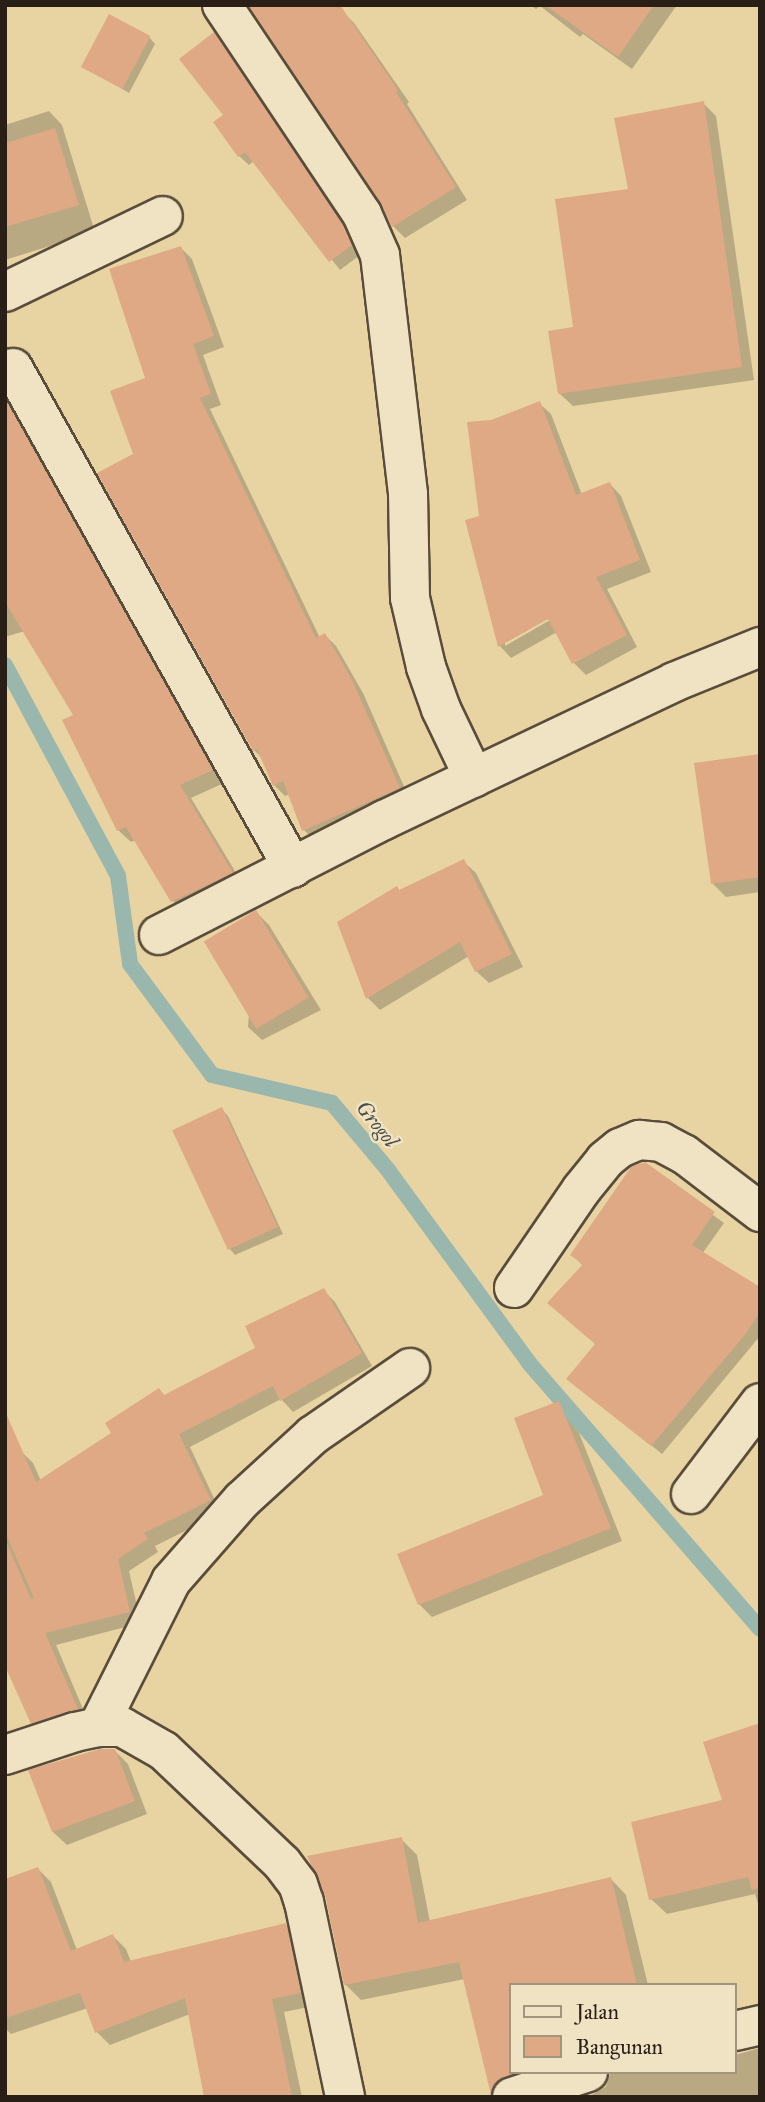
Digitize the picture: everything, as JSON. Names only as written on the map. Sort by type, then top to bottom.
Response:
[{"type":"street","points":[[222,5],[362,214],[380,255],[408,494],[410,598],[426,667],[441,709],[474,778]]},
{"type":"street","points":[[5,292],[163,216]]},
{"type":"street","points":[[13,368],[293,868]]},
{"type":"street","points":[[159,935],[384,820],[674,682],[760,647]]},
{"type":"street","points":[[514,1289],[581,1190],[605,1160],[620,1148],[639,1140],[661,1142],[684,1154],[760,1212]]},
{"type":"street","points":[[98,1727],[170,1581],[242,1500],[313,1435],[410,1368]]},
{"type":"street","points":[[691,1494],[760,1403]]},
{"type":"street","points":[[5,1755],[98,1727],[122,1727],[164,1751],[282,1863],[298,1884],[345,2097]]},
{"type":"street","points":[[737,2031],[760,2025]]},
{"type":"street","points":[[512,2097],[582,2074]]},
{"type":"building","points":[[340,5],[398,90],[396,92],[456,187],[392,227],[380,202],[249,6]]},
{"type":"building","points":[[545,5],[654,5],[618,57]]},
{"type":"building","points":[[109,14],[150,36],[122,89],[81,67]]},
{"type":"building","points":[[214,32],[343,225],[352,245],[329,262],[245,152],[238,157],[213,122],[223,115],[179,59]]},
{"type":"building","points":[[704,101],[742,367],[558,394],[548,331],[573,327],[555,199],[628,189],[614,118]]},
{"type":"building","points":[[55,128],[79,205],[5,227],[5,143]]},
{"type":"building","points":[[181,246],[214,336],[193,344],[211,394],[200,398],[316,638],[325,633],[352,680],[400,788],[302,831],[283,781],[273,786],[257,749],[253,751],[97,473],[133,454],[110,391],[145,378],[109,269]]},
{"type":"building","points":[[5,399],[213,770],[180,785],[233,873],[171,902],[126,827],[117,831],[62,720],[73,715],[5,602]]},
{"type":"building","points":[[540,401],[576,495],[610,482],[640,560],[596,577],[627,635],[572,664],[548,619],[498,647],[465,520],[479,516],[467,422],[491,420]]},
{"type":"building","points":[[760,754],[760,877],[711,884],[694,763]]},
{"type":"building","points":[[464,859],[512,954],[475,972],[460,942],[366,999],[337,922],[397,886],[399,890]]},
{"type":"building","points":[[256,910],[309,997],[256,1029],[204,941]]},
{"type":"building","points":[[222,1107],[278,1227],[228,1250],[172,1130]]},
{"type":"building","points":[[645,1162],[715,1212],[692,1245],[760,1287],[760,1312],[745,1335],[651,1446],[566,1379],[595,1344],[547,1303],[583,1264],[570,1255],[631,1167]]},
{"type":"building","points":[[324,1288],[362,1353],[280,1401],[273,1386],[179,1434],[211,1500],[144,1533],[148,1539],[118,1559],[130,1612],[45,1633],[78,1709],[31,1724],[5,1666],[5,1539],[31,1599],[34,1598],[5,1532],[5,1411],[36,1482],[111,1433],[105,1423],[159,1388],[164,1395],[255,1348],[245,1326]]},
{"type":"building","points":[[559,1401],[611,1528],[418,1605],[397,1554],[543,1495],[514,1418]]},
{"type":"building","points":[[760,1723],[760,1888],[752,1890],[748,1877],[649,1900],[631,1822],[722,1800],[703,1742]]},
{"type":"building","points":[[100,1749],[115,1749],[135,1801],[52,1832],[28,1770]]},
{"type":"building","points":[[402,1837],[418,1923],[611,1877],[637,1983],[510,1983],[511,2074],[496,2082],[491,2095],[459,1962],[344,1985],[325,1895],[307,1856]]},
{"type":"building","points":[[38,1867],[71,1951],[113,1934],[124,1962],[286,1923],[301,1993],[272,1999],[292,2097],[204,2097],[185,1998],[95,2033],[80,1993],[5,2018],[5,1879]]},
{"type":"waterway","name":"Grogol","points":[[5,665],[118,876],[130,964],[212,1075],[332,1103],[388,1170],[529,1363],[760,1629]]}]
